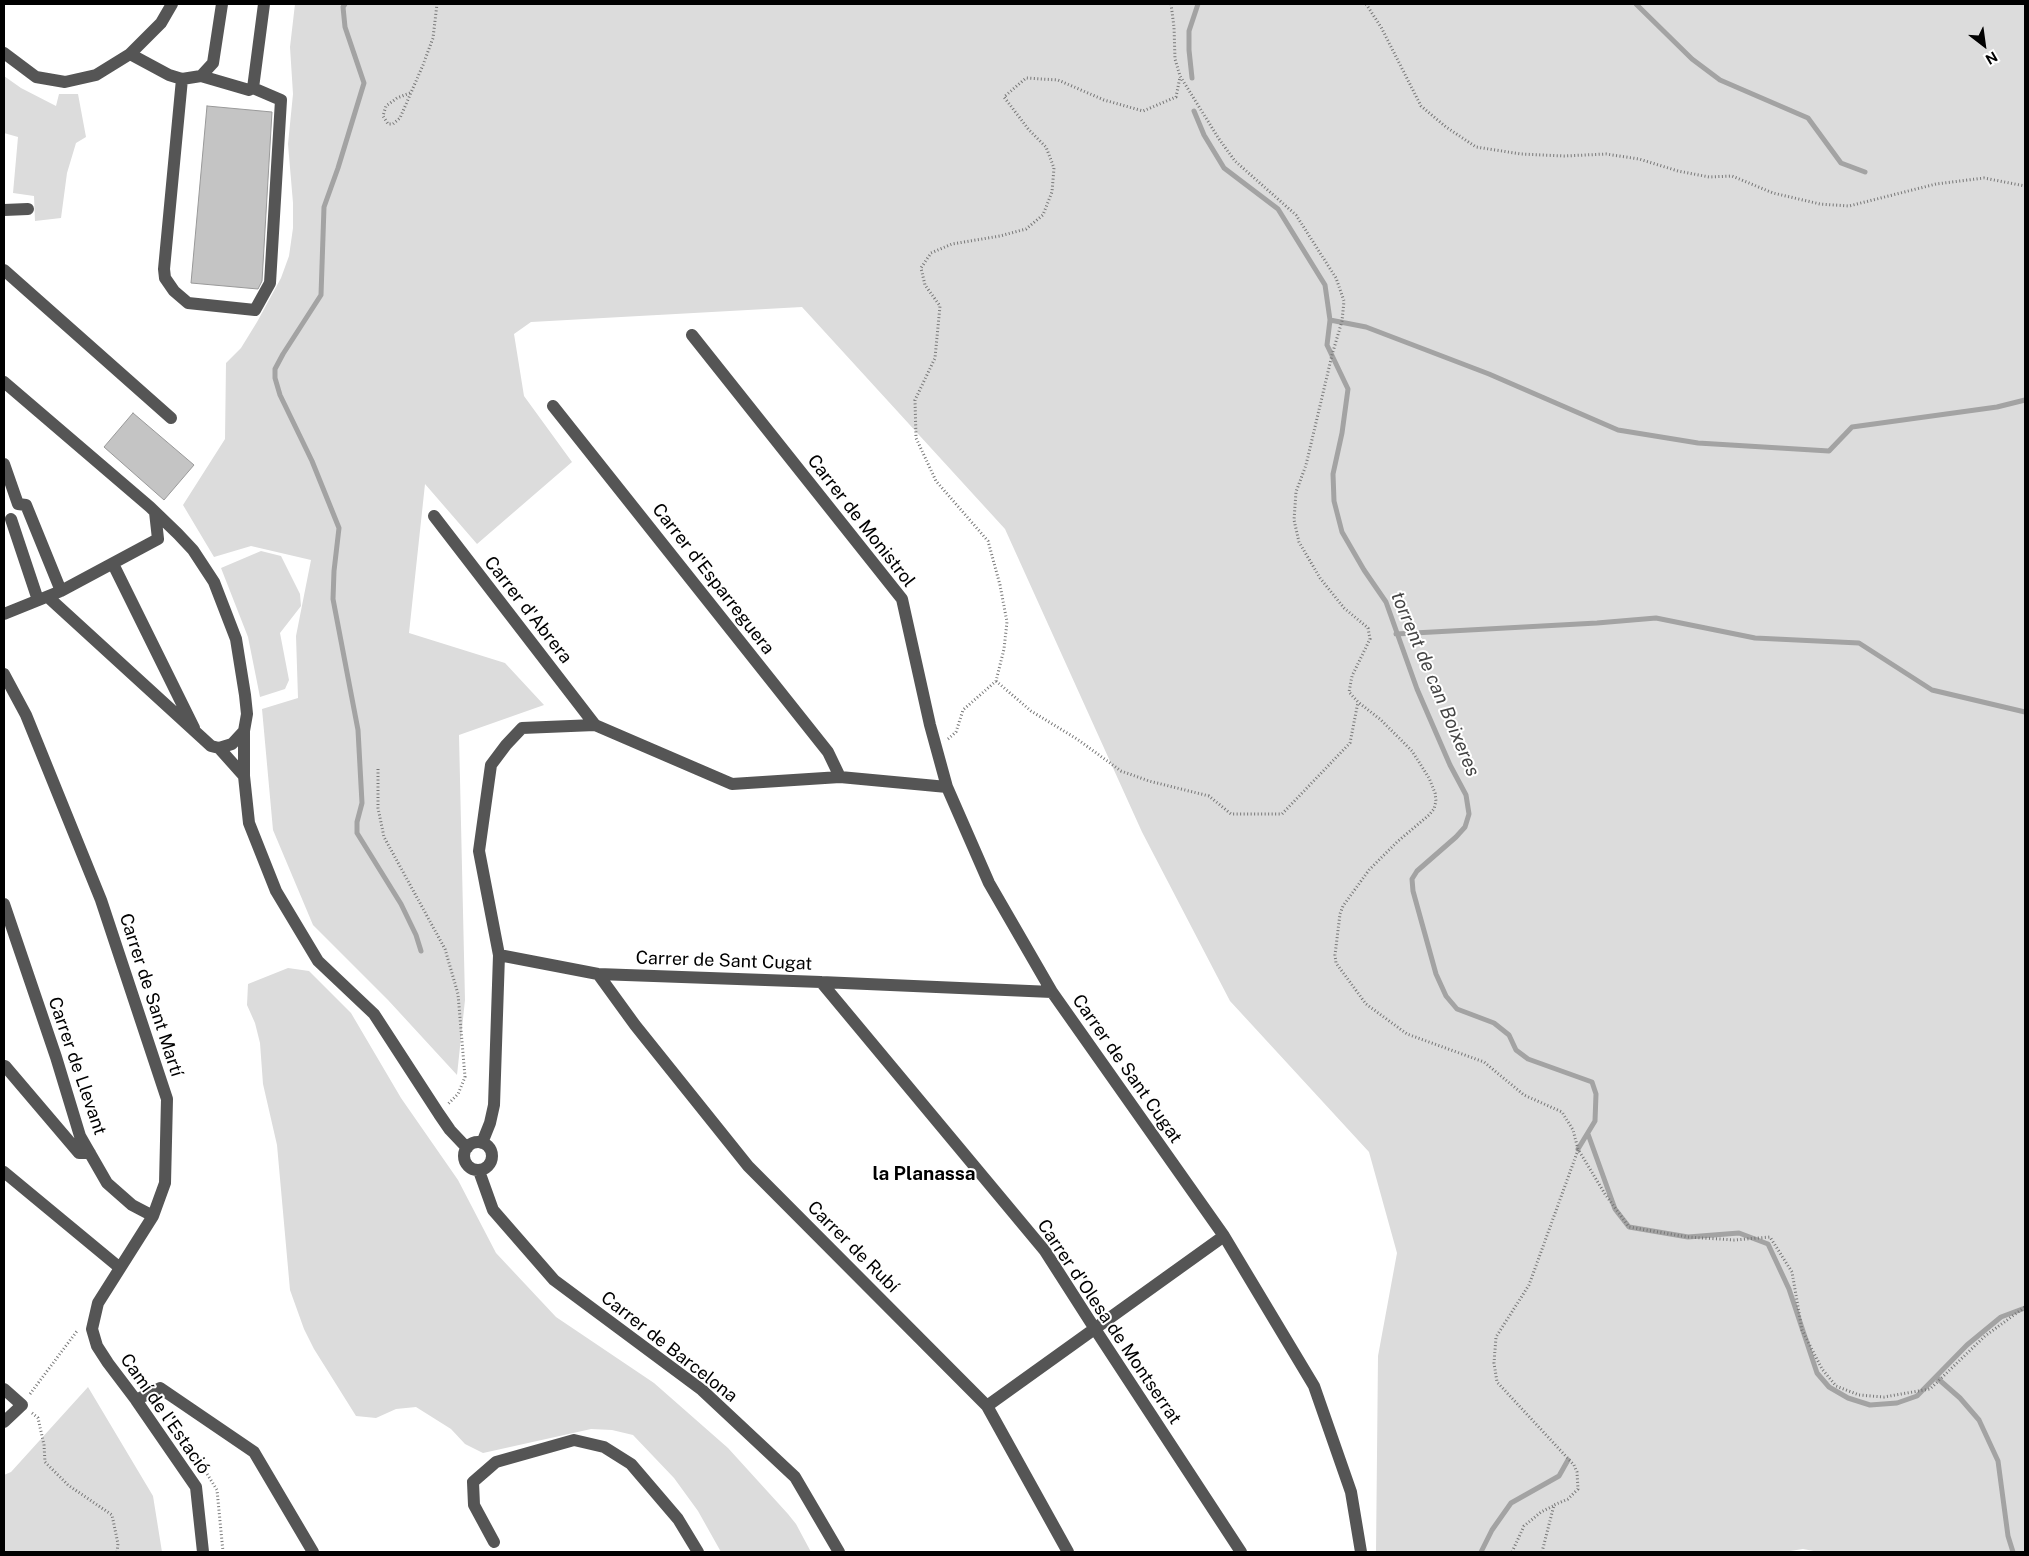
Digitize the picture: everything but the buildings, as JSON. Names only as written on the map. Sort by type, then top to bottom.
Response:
[{"type":"street","points":[[4,53],[36,77],[65,82],[96,75],[130,54],[161,23],[172,4]]},
{"type":"street","points":[[201,76],[212,62],[222,4]]},
{"type":"street","points":[[253,88],[264,4]]},
{"type":"street","points":[[130,54],[169,75],[182,79],[201,76],[249,90],[253,88],[280,100],[270,282],[255,310],[188,303],[174,291],[165,278],[164,269],[182,79]]},
{"type":"street","points":[[4,210],[28,209]]},
{"type":"street","points":[[4,270],[171,418]]},
{"type":"street","name":"Carrer de Monistrol","points":[[692,335],[902,599],[936,750],[947,787],[989,883],[1052,992]]},
{"type":"street","points":[[4,382],[155,512],[193,550],[214,582],[236,639],[248,714],[244,731],[244,776],[249,824],[276,891],[318,961],[374,1014],[450,1130],[467,1148]]},
{"type":"street","name":"Carrer d'Esparreguera","points":[[553,406],[828,752],[840,776]]},
{"type":"street","points":[[4,464],[18,504],[26,505],[61,591]]},
{"type":"street","points":[[155,512],[158,539]]},
{"type":"street","name":"Carrer d'Abrera","points":[[434,516],[595,725]]},
{"type":"street","points":[[11,519],[43,598],[211,746],[219,748],[232,744],[244,731]]},
{"type":"street","points":[[4,614],[61,591],[158,539],[178,534]]},
{"type":"street","points":[[113,564],[198,735]]},
{"type":"street","name":"Carrer de Sant Martí","points":[[4,674],[26,715],[101,900],[167,1098],[165,1183],[153,1216],[98,1303],[92,1329]]},
{"type":"street","points":[[482,1143],[490,1123],[494,1105],[499,955],[479,851],[491,766],[506,745],[522,728],[595,725],[732,784],[840,776],[947,787]]},
{"type":"street","points":[[219,748],[244,776]]},
{"type":"street","name":"Carrer de Llevant","points":[[4,904],[80,1136],[107,1183],[132,1205],[153,1216]]},
{"type":"street","name":"Carrer de Sant Cugat","points":[[499,955],[598,974],[1052,992],[1224,1236],[1314,1386],[1352,1492],[1361,1552]]},
{"type":"street","name":"Carrer de Rubí","points":[[598,974],[635,1025],[748,1166],[987,1406],[1068,1552]]},
{"type":"street","name":"Carrer d'Olesa de Montserrat","points":[[821,982],[1046,1251],[1094,1329],[1241,1552]]},
{"type":"street","points":[[5,1066],[79,1153],[90,1153]]},
{"type":"street","points":[[474,1143],[482,1143],[491,1150],[492,1158],[489,1166],[479,1170],[471,1169],[465,1163],[464,1155],[467,1148],[474,1143]]},
{"type":"street","name":"Carrer de Barcelona","points":[[479,1170],[493,1210],[554,1280],[702,1390],[795,1477],[839,1552]]},
{"type":"street","points":[[4,1172],[120,1268]]},
{"type":"street","points":[[987,1406],[1224,1236]]},
{"type":"street","name":"Camí de l'Estació","points":[[92,1329],[97,1346],[196,1487],[203,1552]]},
{"type":"street","points":[[136,1400],[160,1388],[254,1452],[313,1552]]},
{"type":"street","points":[[4,1390],[22,1405],[4,1422]]},
{"type":"street","points":[[494,1542],[474,1506],[473,1482],[496,1462],[574,1440],[604,1447],[631,1464],[678,1520],[698,1552]]},
{"type":"path","points":[[410,93],[397,98],[386,106],[384,116],[388,124],[393,124],[400,118],[433,38],[437,4]]},
{"type":"path","points":[[1171,4],[1175,59],[1180,76],[1235,161],[1296,215],[1336,278],[1344,301],[1342,321],[1306,465],[1296,492],[1294,520],[1299,542],[1320,578],[1344,608],[1368,628],[1370,639],[1352,676],[1348,692],[1381,720],[1412,751],[1429,778],[1436,801],[1434,809],[1429,815],[1397,842],[1369,870],[1343,906],[1335,955],[1336,963],[1366,1004],[1407,1034],[1484,1062],[1524,1095],[1562,1112],[1573,1130],[1578,1149],[1604,1194],[1629,1227],[1682,1237],[1734,1240],[1770,1237],[1792,1272],[1802,1330],[1822,1369],[1836,1386],[1858,1395],[1884,1397],[1930,1389],[1984,1336],[2025,1306]]},
{"type":"path","points":[[1366,4],[1381,27],[1421,106],[1446,127],[1476,147],[1521,154],[1564,156],[1606,154],[1639,159],[1678,171],[1709,177],[1732,176],[1773,192],[1849,206],[1936,184],[1984,178],[2025,186]]},
{"type":"path","points":[[936,750],[956,732],[963,710],[996,681],[1004,649],[1007,622],[1000,585],[988,541],[936,481],[916,438],[915,400],[935,358],[940,306],[925,285],[921,268],[931,253],[952,244],[1000,236],[1026,229],[1043,215],[1052,192],[1054,168],[1046,147],[1029,130],[1004,97],[1026,78],[1058,80],[1104,100],[1143,111],[1176,97],[1180,76]]},
{"type":"path","points":[[996,681],[1031,711],[1077,738],[1122,771],[1148,781],[1209,796],[1231,814],[1282,814],[1350,743],[1358,702]]},
{"type":"path","points":[[378,769],[378,808],[384,837],[445,949],[458,994],[465,1077],[458,1094],[439,1114]]},
{"type":"path","points":[[1512,1552],[1524,1526],[1541,1512],[1568,1499],[1578,1489],[1577,1472],[1574,1465],[1497,1382],[1494,1363],[1496,1337],[1530,1286],[1578,1149]]},
{"type":"path","points":[[92,1329],[77,1330],[22,1405],[38,1418],[44,1444],[44,1462],[68,1485],[112,1515],[118,1544],[117,1552]]},
{"type":"path","points":[[1542,1552],[1554,1505]]},
{"type":"shaded area","points":[[295,4],[2025,4],[2025,1552],[1819,1552],[1803,1549],[1784,1552],[1376,1552],[1378,1356],[1397,1253],[1369,1152],[1230,1001],[1142,832],[1005,529],[802,307],[531,322],[514,334],[524,396],[572,462],[477,544],[425,484],[409,633],[505,663],[544,705],[459,735],[465,1000],[457,1075],[388,1000],[313,925],[273,830],[262,709],[298,698],[296,636],[311,560],[251,546],[214,557],[183,505],[225,439],[226,363],[241,348],[257,322],[281,278],[289,256],[293,228],[288,144],[293,94],[290,47]]},
{"type":"shaded area","points":[[4,76],[21,88],[56,106],[59,94],[78,94],[86,137],[76,143],[67,173],[61,218],[35,221],[34,196],[13,193],[18,137],[4,133]]},
{"type":"shaded area","points":[[261,551],[281,556],[300,594],[301,606],[280,633],[289,680],[285,689],[260,697],[248,637],[221,568]]},
{"type":"shaded area","points":[[288,968],[309,971],[351,1013],[401,1098],[458,1180],[496,1253],[556,1317],[654,1383],[728,1448],[796,1524],[811,1552],[721,1552],[698,1511],[674,1478],[633,1435],[612,1430],[591,1429],[483,1453],[465,1444],[451,1429],[416,1407],[396,1409],[376,1418],[356,1416],[314,1349],[304,1329],[290,1290],[277,1145],[263,1084],[260,1043],[255,1023],[247,1005],[248,984]]},
{"type":"shaded area","points":[[88,1387],[153,1496],[162,1552],[4,1552],[4,1475],[11,1472]]},
{"type":"waterway","points":[[345,4],[343,7],[345,27],[364,83],[324,207],[321,295],[283,354],[275,369],[275,378],[280,395],[312,461],[339,528],[333,599],[358,730],[362,803],[357,822],[357,833],[401,904],[416,935],[421,951]]},
{"type":"waterway","name":"torrent de can Boixeres","points":[[1192,78],[1189,31],[1198,4]]},
{"type":"waterway","points":[[1636,4],[1692,59],[1720,80],[1808,118],[1841,163],[1865,172]]},
{"type":"waterway","name":"torrent de can Boixeres","points":[[1194,111],[1204,135],[1224,168],[1278,209],[1325,285],[1330,320],[1327,345],[1348,389],[1342,433],[1333,474],[1334,501],[1342,532],[1364,570],[1386,602],[1417,689],[1450,765],[1466,795],[1469,814],[1465,827],[1417,871],[1412,879],[1413,891],[1436,974],[1446,996],[1457,1009],[1494,1023],[1509,1035],[1516,1050],[1528,1059],[1592,1082],[1596,1094],[1595,1121],[1578,1149]]},
{"type":"waterway","points":[[1330,320],[1366,327],[1489,374],[1618,430],[1698,443],[1829,451],[1852,427],[1997,407],[2025,400]]},
{"type":"waterway","points":[[1396,634],[1656,618],[1755,638],[1859,643],[1932,690],[2025,712]]},
{"type":"waterway","points":[[1588,1134],[1615,1209],[1629,1227],[1688,1237],[1739,1233],[1768,1244],[1789,1289],[1817,1373],[1829,1387],[1848,1398],[1870,1405],[1897,1403],[1917,1396],[1967,1345],[2001,1317],[2025,1308]]},
{"type":"waterway","points":[[1936,1377],[1960,1398],[1979,1420],[1998,1461],[2008,1536],[2013,1552]]},
{"type":"waterway","name":"torrent de can Boixeres","points":[[1481,1552],[1492,1530],[1511,1503],[1559,1476],[1568,1460]]},
{"type":"district","name":"la Planassa","points":[[924,1174]]}]
